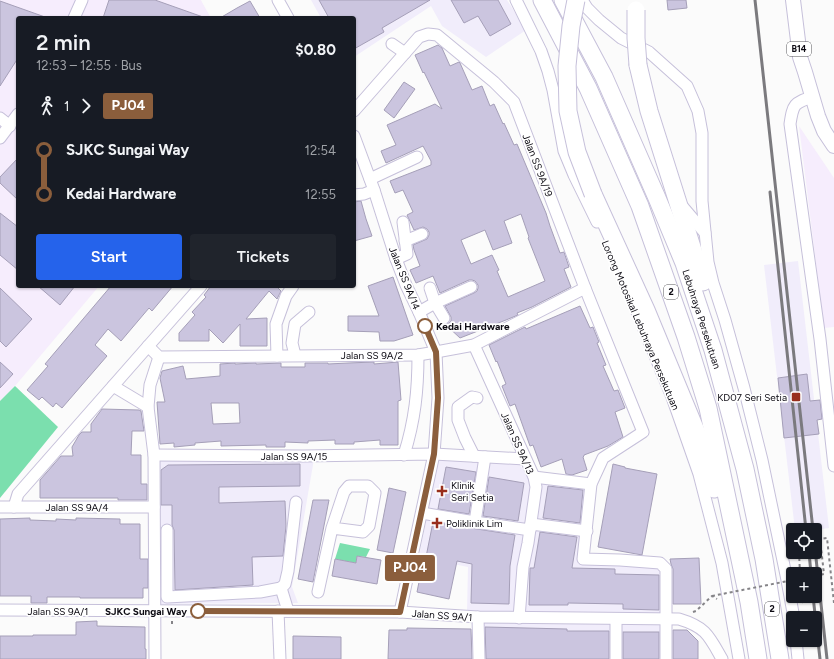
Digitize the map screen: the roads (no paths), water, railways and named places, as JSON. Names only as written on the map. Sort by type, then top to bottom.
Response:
[{"type":"highway","name":"Lebuhraya Persekutuan","points":[[542,0],[588,88],[640,206],[686,336],[708,408],[748,602],[758,659]]},
{"type":"highway","name":"Lebuhraya Persekutuan","points":[[564,0],[604,77],[657,198],[684,263],[713,350],[745,469],[760,536],[780,659]]},
{"type":"highway","points":[[576,0],[571,26],[567,66],[568,111],[577,152],[596,200],[646,310],[701,443],[728,540],[748,602]]},
{"type":"highway","points":[[637,5],[636,38],[638,65],[648,111],[706,293],[713,350]]},
{"type":"main road","name":"B14","points":[[793,0],[800,57],[824,131],[834,146]]},
{"type":"street","points":[[75,16],[82,0]]},
{"type":"street","points":[[278,0],[287,16]]},
{"type":"street","name":"Lorong Motosikal Lebuhraya Persekutuan","points":[[516,0],[548,71],[564,151],[638,312],[672,397],[699,474],[722,563],[739,659]]},
{"type":"street","points":[[582,0],[587,8],[599,20],[621,38],[649,52],[687,86],[698,111],[702,133],[702,201],[708,262],[713,283],[726,320],[762,460],[793,611]]},
{"type":"street","name":"Jalan SS 9A/19","points":[[356,109],[419,37],[428,34],[437,35],[494,82],[514,102],[585,288],[643,432],[603,458],[591,484]]},
{"type":"street","points":[[392,44],[405,53]]},
{"type":"street","points":[[812,97],[798,102],[794,107],[790,124],[820,339],[834,466]]},
{"type":"street","points":[[0,138],[16,117]]},
{"type":"street","points":[[0,118],[10,126]]},
{"type":"street","name":"Jalan SS 9A/14","points":[[356,141],[374,190],[396,259],[436,352],[438,398],[434,454],[400,612]]},
{"type":"street","points":[[370,179],[417,158]]},
{"type":"street","points":[[356,196],[374,190]]},
{"type":"street","points":[[596,200],[604,237]]},
{"type":"street","points":[[677,201],[706,233]]},
{"type":"street","points":[[396,259],[407,254],[403,222]]},
{"type":"street","points":[[405,241],[422,234]]},
{"type":"street","points":[[419,312],[471,287]]},
{"type":"street","points":[[14,507],[18,494],[199,288]]},
{"type":"street","points":[[277,356],[276,324],[286,296],[292,288]]},
{"type":"street","points":[[430,288],[435,303],[444,318]]},
{"type":"street","name":"Jalan SS 9A/2","points":[[159,356],[418,354],[436,352],[474,345],[585,288]]},
{"type":"street","points":[[295,355],[292,343],[295,324],[309,312]]},
{"type":"street","name":"Jalan SS 9A/13","points":[[474,345],[534,476],[536,487],[524,568],[519,618]]},
{"type":"street","points":[[148,346],[159,356],[150,385],[148,407],[154,455],[155,659]]},
{"type":"street","points":[[404,454],[413,422],[417,394],[418,354]]},
{"type":"street","points":[[113,386],[148,407]]},
{"type":"street","points":[[475,522],[480,456],[465,438],[458,420],[458,407],[472,397],[477,398]]},
{"type":"street","name":"Jalan SS 9A/15","points":[[154,455],[303,456],[434,454],[525,459]]},
{"type":"street","points":[[534,476],[591,484],[583,559],[660,563],[666,568],[666,659]]},
{"type":"street","points":[[318,592],[332,528],[344,492],[349,486],[368,486],[374,493],[369,526],[362,532],[332,528]]},
{"type":"street","points":[[166,530],[167,597],[260,592],[281,588],[285,584],[288,571],[296,502]]},
{"type":"street","name":"Jalan SS 9A/4","points":[[0,506],[154,507]]},
{"type":"street","points":[[422,513],[475,522],[587,531]]},
{"type":"street","points":[[280,659],[283,612],[281,588]]},
{"type":"street","name":"Jalan SS 9A/1","points":[[0,610],[400,612],[519,618],[666,618],[691,622],[699,627],[706,633],[722,659]]},
{"type":"street","points":[[478,617],[478,659]]},
{"type":"street","points":[[616,618],[616,659]]},
{"type":"street","points":[[797,647],[798,659]]},
{"type":"railway","points":[[755,0],[812,523]]},
{"type":"railway","points":[[770,192],[805,523]]},
{"type":"railway","points":[[810,559],[810,567]]},
{"type":"railway","points":[[816,559],[827,659]]},
{"type":"railway","points":[[814,603],[820,659]]},
{"type":"place","name":"Kedai Hardware","points":[[425,326]]},
{"type":"place","name":"KD07 Seri Setia","points":[[796,397]]},
{"type":"place","name":"Klinik Seri Setia","points":[[442,491]]},
{"type":"place","name":"Poliklinik Lim","points":[[437,523]]},
{"type":"place","name":"SJKC Sungai Way","points":[[198,611]]}]
